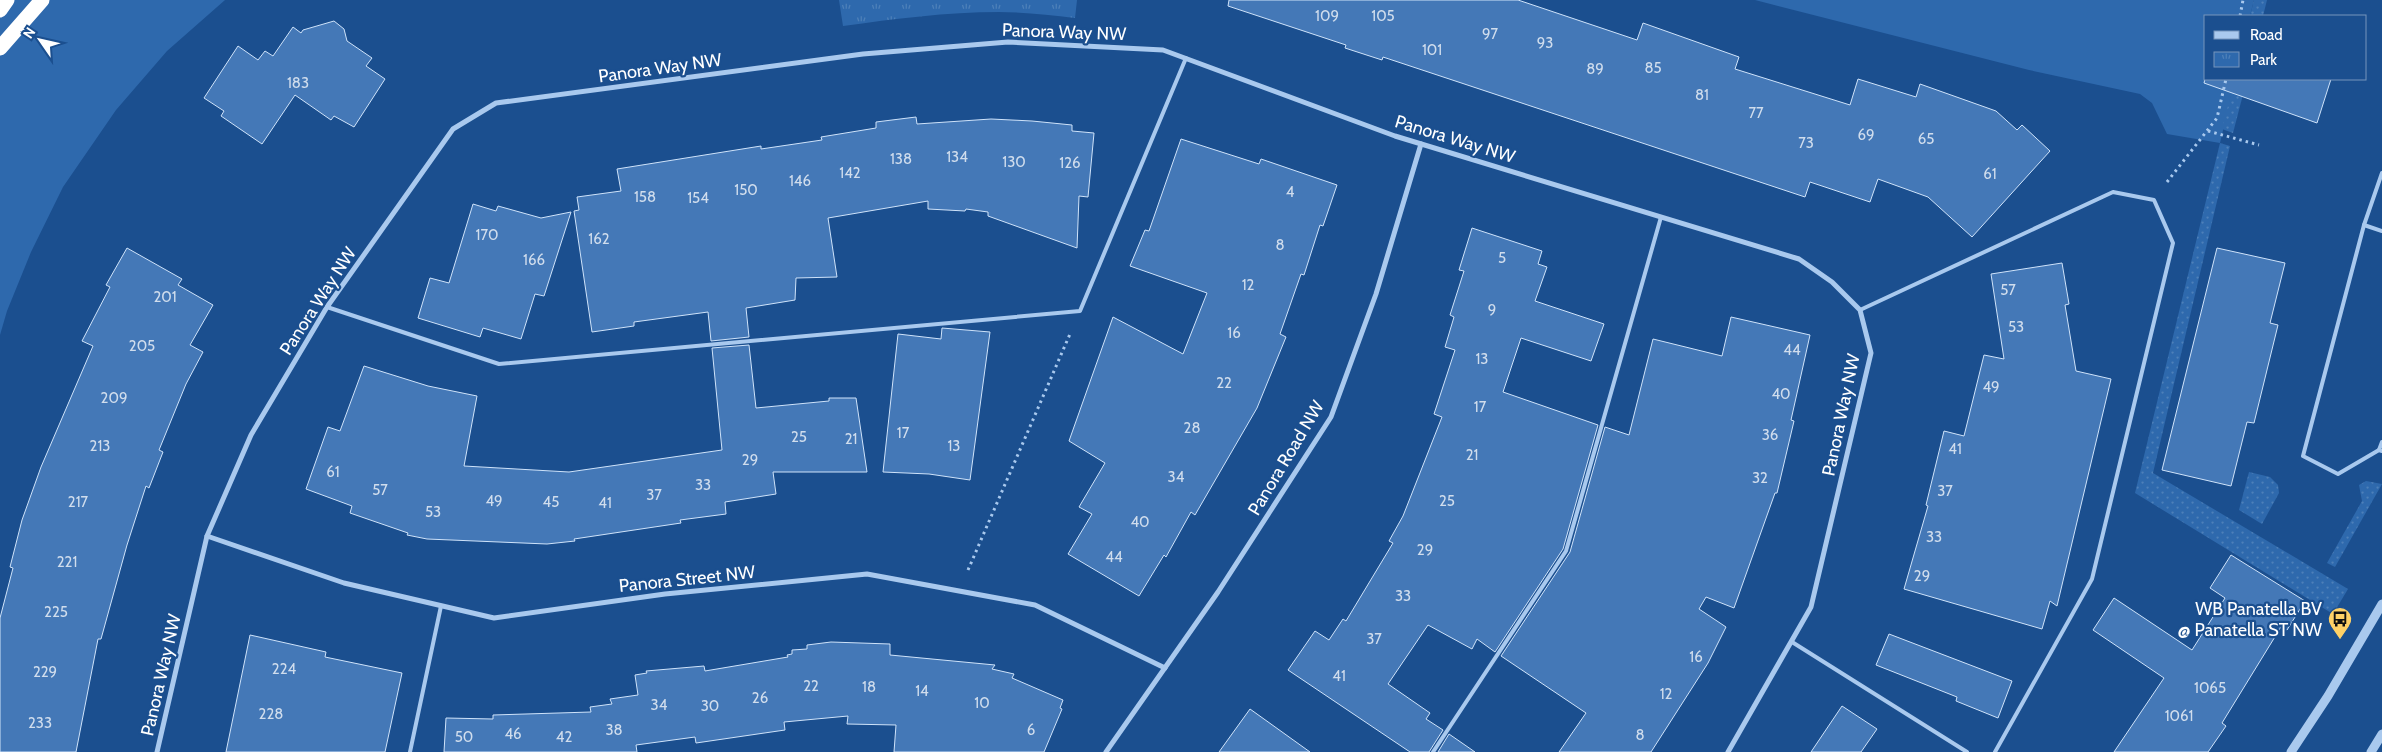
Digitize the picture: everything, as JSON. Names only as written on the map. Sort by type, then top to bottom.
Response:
[{"type":"highway","points":[[0,10],[7,0]]},
{"type":"highway","points":[[0,48],[42,0]]},
{"type":"street","name":"Panora Way NW","points":[[157,752],[207,536],[251,435],[327,307],[453,129],[496,103],[863,54],[1008,42],[1163,50],[1421,144],[1799,259],[1832,282],[1860,310],[1871,353],[1812,607],[1728,752]]},
{"type":"street","name":"Panora Road NW","points":[[1106,752],[1218,592],[1331,417],[1376,294],[1421,144]]},
{"type":"street","name":"Panora Street NW","points":[[207,536],[344,584],[494,618],[666,594],[867,574],[1035,605],[1165,668]]},
{"type":"street","points":[[2291,752],[2328,696],[2382,604]]},
{"type":"street","points":[[2371,752],[2382,734]]},
{"type":"lane","points":[[327,307],[498,364],[1080,311],[1186,58]]},
{"type":"lane","points":[[2382,173],[2364,225],[2303,456],[2338,474],[2380,450],[2382,442]]},
{"type":"lane","points":[[1860,310],[2114,192],[2154,200],[2173,243],[2092,578],[1995,752]]},
{"type":"lane","points":[[1433,752],[1566,551],[1660,217]]},
{"type":"lane","points":[[2364,225],[2382,231]]},
{"type":"lane","points":[[410,752],[441,606]]},
{"type":"lane","points":[[1792,642],[1967,752]]},
{"type":"path","points":[[2240,15],[2243,0]]},
{"type":"path","points":[[2154,200],[2217,118],[2226,80]]},
{"type":"path","points":[[2208,131],[2259,145]]},
{"type":"path","points":[[959,591],[1080,311]]},
{"type":"green space","points":[[0,0],[225,0],[167,51],[116,110],[63,187],[31,252],[7,311],[0,335]]},
{"type":"green space","points":[[839,0],[1077,0],[1075,18],[979,12],[920,16],[843,26]]},
{"type":"green space","points":[[1755,0],[2254,0],[2250,15],[2204,15],[2204,80],[2235,80],[2220,143],[2167,134],[2152,103],[2140,94],[2029,70]]},
{"type":"green space","points":[[2254,0],[2267,0],[2263,15],[2250,15]]},
{"type":"green space","points":[[2235,80],[2247,80],[2233,133],[2222,129]]},
{"type":"green space","points":[[2220,143],[2230,146],[2153,473],[2348,589],[2333,614],[2135,493]]},
{"type":"green space","points":[[2249,472],[2270,477],[2278,485],[2279,493],[2262,524],[2239,510]]},
{"type":"green space","points":[[2366,481],[2382,484],[2335,567],[2327,563],[2362,501],[2359,485]]},
{"type":"building","points":[[1229,0],[1518,0],[1637,40],[1643,23],[1739,57],[1735,69],[1850,105],[1858,79],[1916,97],[1920,84],[1996,111],[2017,130],[2022,125],[2050,151],[1972,237],[1928,197],[1878,179],[1870,202],[1810,182],[1805,197],[1383,57],[1382,60],[1345,48],[1346,45],[1228,6]]},
{"type":"building","points":[[334,21],[344,29],[347,41],[372,58],[366,66],[385,79],[354,127],[334,116],[331,120],[295,95],[262,144],[221,116],[224,111],[204,98],[238,46],[258,60],[265,51],[273,56],[293,27],[301,33],[303,30]]},
{"type":"building","points":[[2205,80],[2331,80],[2317,123],[2204,83]]},
{"type":"building","points":[[916,117],[917,124],[991,119],[1032,121],[1072,125],[1072,131],[1094,133],[1088,197],[1079,196],[1077,248],[988,216],[988,212],[966,209],[965,211],[928,209],[928,201],[828,218],[837,277],[796,278],[795,300],[746,308],[749,337],[711,341],[708,312],[634,322],[634,326],[592,332],[574,211],[579,210],[577,197],[621,191],[617,169],[761,146],[761,149],[822,140],[821,137],[876,128],[876,122]]},
{"type":"building","points":[[1181,139],[1259,164],[1261,159],[1337,185],[1323,226],[1320,225],[1304,275],[1301,274],[1280,334],[1286,337],[1257,408],[1195,515],[1191,512],[1166,557],[1164,555],[1139,596],[1068,554],[1092,514],[1079,507],[1105,463],[1069,441],[1113,317],[1183,354],[1207,293],[1130,266],[1145,230],[1149,231]]},
{"type":"building","points":[[473,204],[496,211],[498,206],[541,218],[571,212],[544,296],[535,294],[521,339],[483,328],[480,337],[418,318],[430,278],[449,283]]},
{"type":"building","points":[[1472,228],[1542,251],[1538,264],[1547,267],[1535,301],[1604,324],[1591,361],[1521,338],[1503,392],[1598,425],[1563,549],[1495,652],[1477,639],[1472,649],[1428,625],[1388,684],[1430,713],[1426,719],[1443,730],[1429,752],[1410,752],[1288,670],[1315,631],[1329,640],[1343,619],[1346,621],[1393,543],[1389,541],[1403,516],[1442,417],[1434,414],[1455,350],[1445,347],[1454,317],[1450,315],[1464,271],[1459,270]]},
{"type":"building","points":[[127,248],[182,279],[178,285],[213,305],[190,345],[203,352],[186,384],[159,450],[163,452],[149,488],[146,486],[127,545],[101,639],[98,639],[76,752],[0,752],[0,618],[13,568],[10,567],[22,520],[41,467],[93,346],[82,341],[110,287],[106,285]]},
{"type":"building","points":[[2217,248],[2285,263],[2270,323],[2278,325],[2254,423],[2247,422],[2231,486],[2162,470]]},
{"type":"building","points":[[2062,263],[2069,304],[2065,305],[2076,371],[2111,379],[2057,606],[2050,601],[2042,629],[1904,589],[1928,506],[1926,505],[1944,431],[1964,436],[1984,355],[2004,359],[1991,274]]},
{"type":"building","points":[[1731,317],[1810,335],[1791,420],[1794,421],[1777,493],[1775,493],[1734,608],[1706,597],[1699,609],[1726,627],[1708,663],[1651,752],[1559,752],[1586,713],[1501,656],[1570,552],[1605,427],[1629,435],[1653,339],[1722,356]]},
{"type":"building","points":[[942,328],[990,332],[970,480],[929,474],[883,472],[898,334],[941,339]]},
{"type":"building","points":[[749,345],[756,408],[829,401],[829,398],[856,398],[867,472],[773,472],[776,494],[725,502],[726,514],[680,520],[681,523],[547,544],[427,539],[407,535],[408,533],[350,513],[352,506],[306,489],[328,427],[340,431],[364,366],[428,386],[477,396],[464,466],[569,472],[722,450],[712,348]]},
{"type":"building","points":[[2231,555],[2305,601],[2287,630],[2281,627],[2222,723],[2226,726],[2208,752],[2114,752],[2164,678],[2093,630],[2114,598],[2192,650],[2225,598],[2210,588]]},
{"type":"building","points":[[1889,634],[2012,681],[1998,718],[1956,701],[1957,697],[1876,665]]},
{"type":"building","points":[[250,635],[326,652],[325,657],[402,673],[385,752],[226,752]]},
{"type":"building","points":[[831,642],[890,644],[890,655],[995,665],[992,669],[1014,674],[1012,678],[1063,700],[1060,708],[1062,709],[1044,752],[894,752],[896,725],[847,724],[848,716],[784,722],[785,730],[696,743],[695,737],[636,745],[637,752],[444,752],[446,718],[493,719],[493,715],[591,712],[590,707],[612,704],[610,699],[638,695],[635,675],[647,673],[646,671],[704,666],[705,671],[788,657],[787,655],[792,654],[792,650],[807,649],[807,645]]},
{"type":"building","points":[[1842,706],[1877,729],[1861,752],[1811,752]]},
{"type":"building","points":[[1250,709],[1310,752],[1219,752]]},
{"type":"building","points":[[1449,734],[1475,752],[1438,752]]},
{"type":"place","name":"WB Panatella BV @ Panatella ST NW","points":[[2340,640]]}]
